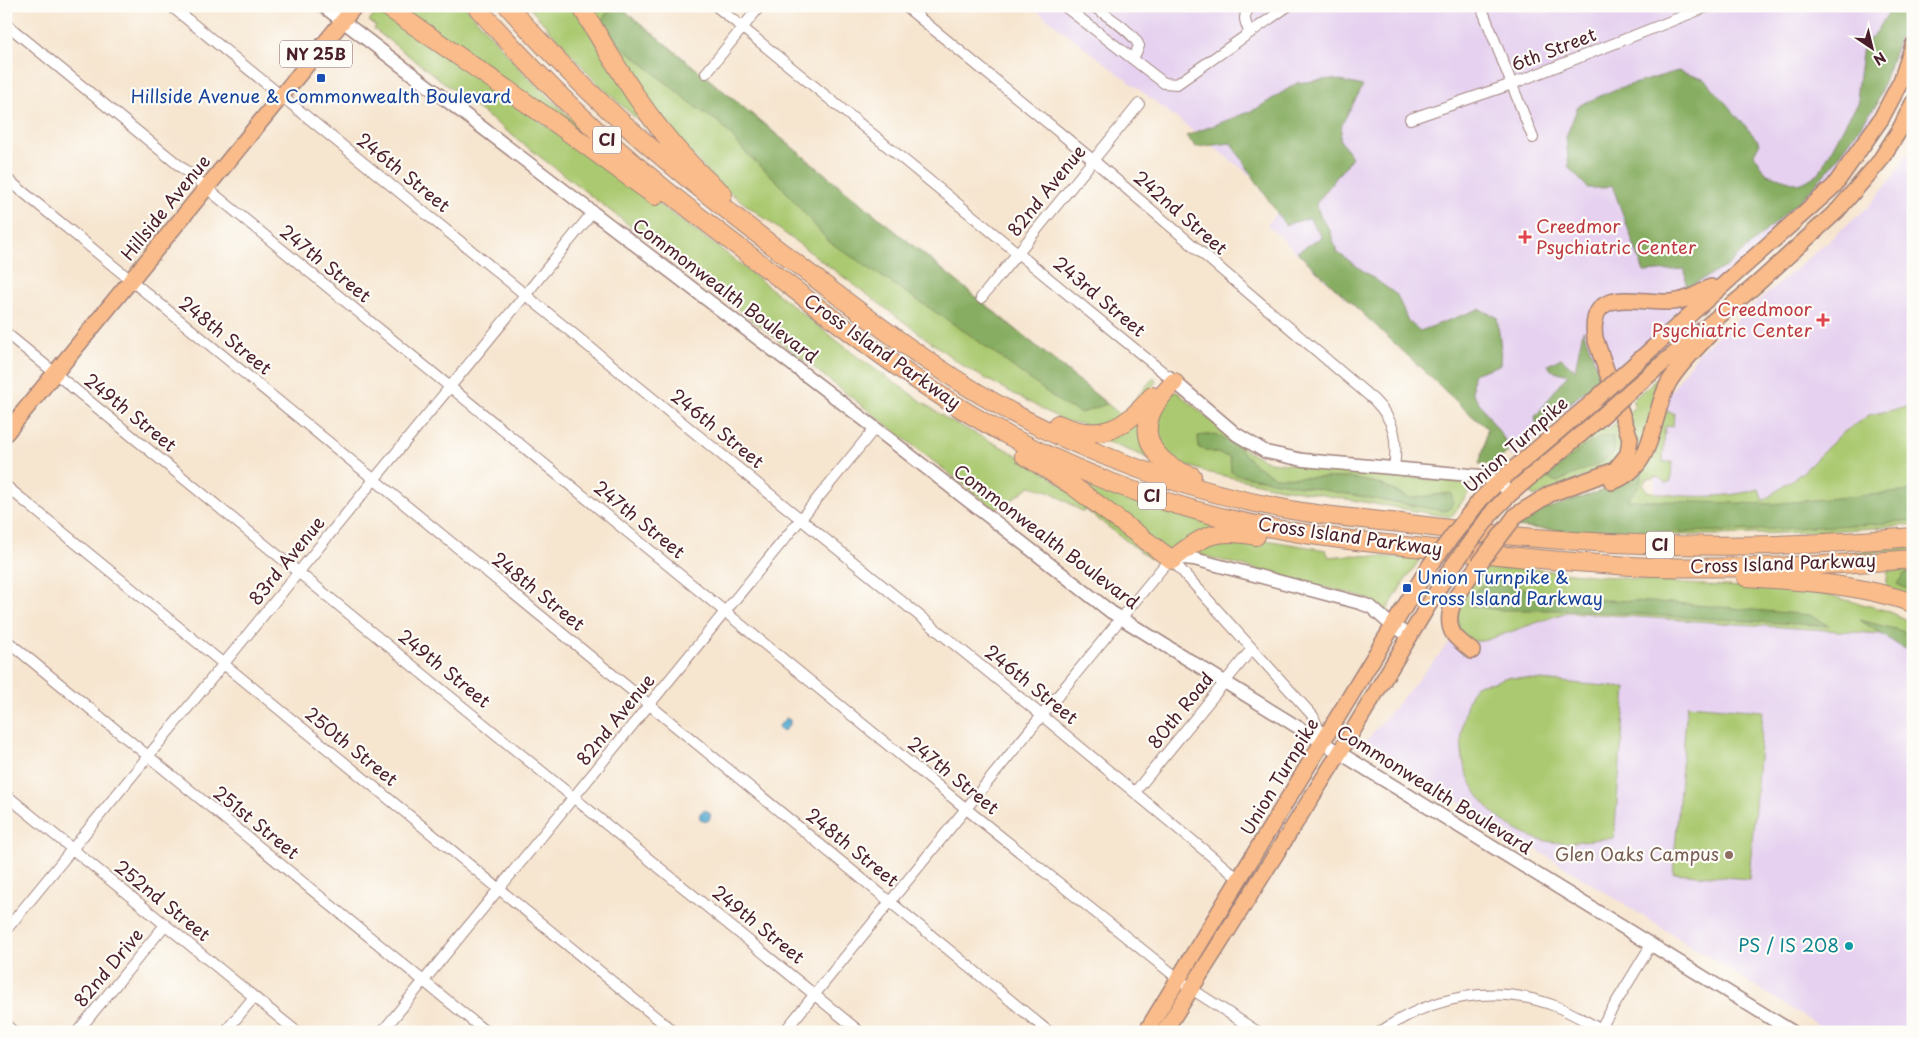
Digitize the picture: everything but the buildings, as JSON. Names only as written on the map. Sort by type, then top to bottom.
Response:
[{"type":"highway","points":[[386,6],[557,124],[687,220],[753,258]]},
{"type":"highway","name":"Cross Island Parkway","points":[[476,6],[518,54],[596,130],[660,185],[900,369],[978,419],[1010,437],[1069,464],[1148,495],[1222,518],[1336,539],[1581,563],[1653,567],[1728,568],[1913,559]]},
{"type":"highway","name":"Cross Island Parkway","points":[[508,6],[567,71],[636,136],[704,193],[905,346],[978,394],[1057,436],[1149,473],[1196,488],[1257,503],[1319,514],[1436,529],[1654,545],[1804,543],[1913,537]]},
{"type":"highway","points":[[581,6],[620,75],[655,124],[693,166],[727,197],[774,246]]},
{"type":"highway","points":[[978,394],[1028,410],[1069,430],[1093,432],[1115,428],[1130,420],[1172,379]]},
{"type":"highway","points":[[1172,379],[1156,403],[1148,422],[1152,447],[1163,462],[1180,472],[1263,494],[1319,514]]},
{"type":"highway","points":[[978,419],[1019,452],[1072,486],[1172,560],[1202,538],[1224,533],[1243,533],[1279,540],[1336,539]]},
{"type":"highway","points":[[1804,543],[1913,531]]},
{"type":"highway","points":[[1581,563],[1668,572],[1818,582],[1862,589],[1913,603]]},
{"type":"highway","points":[[1749,577],[1816,586],[1860,596],[1913,614]]},
{"type":"main road","name":"Hillside Avenue","points":[[6,433],[355,6]]},
{"type":"main road","name":"Union Turnpike","points":[[1164,1032],[1185,984],[1240,880],[1430,565],[1480,500],[1498,482],[1589,405],[1834,186],[1882,119],[1901,81],[1913,45]]},
{"type":"main road","name":"Union Turnpike","points":[[1146,1032],[1185,984],[1340,752],[1449,571],[1494,510],[1510,494],[1756,284],[1838,210],[1879,162],[1913,103]]},
{"type":"main road","points":[[1472,651],[1455,636],[1450,625],[1450,615],[1455,598],[1513,518],[1550,494],[1615,470],[1628,454],[1630,438],[1595,338],[1593,325],[1596,314],[1604,304],[1616,300],[1673,302],[1695,296],[1741,270]]},
{"type":"main road","points":[[1513,518],[1616,481],[1632,469],[1642,458],[1649,446],[1662,398],[1669,382],[1684,362],[1756,284]]},
{"type":"street","name":"246th Street","points":[[171,6],[1135,792],[1240,880]]},
{"type":"street","name":"Commonwealth Boulevard","points":[[323,6],[875,428],[1111,612],[1226,681],[1793,1032]]},
{"type":"street","name":"243rd Street","points":[[716,6],[1172,379],[1236,434],[1266,452],[1303,460],[1481,476],[1498,482],[1510,494]]},
{"type":"street","points":[[706,73],[760,6]]},
{"type":"street","name":"242nd Street","points":[[905,6],[1094,160],[1379,405],[1395,433],[1394,468]]},
{"type":"street","points":[[1093,6],[1130,34],[1137,42],[1139,46],[1133,59]]},
{"type":"street","points":[[1250,33],[1244,18],[1246,10],[1252,6]]},
{"type":"street","points":[[1070,8],[1164,83],[1177,84],[1288,6]]},
{"type":"street","points":[[1481,6],[1533,138]]},
{"type":"street","name":"6th Street","points":[[1410,120],[1512,84],[1709,6]]},
{"type":"street","name":"247th Street","points":[[6,24],[966,808],[1185,984],[1258,1032]]},
{"type":"street","name":"82nd Avenue","points":[[981,298],[1139,104]]},
{"type":"street","name":"248th Street","points":[[6,178],[1049,1032]]},
{"type":"street","name":"83rd Avenue","points":[[6,930],[593,212]]},
{"type":"street","name":"249th Street","points":[[6,333],[815,993],[860,1032]]},
{"type":"street","name":"82nd Avenue","points":[[382,1032],[875,428]]},
{"type":"street","name":"250th Street","points":[[6,486],[674,1032]]},
{"type":"street","points":[[784,1032],[1121,618],[1163,567],[1172,560],[1194,559],[1360,603],[1371,607],[1394,626],[1410,636]]},
{"type":"street","points":[[1172,560],[1251,650],[1313,716],[1324,742]]},
{"type":"street","name":"251st Street","points":[[6,640],[486,1032]]},
{"type":"street","name":"80th Road","points":[[1135,792],[1251,650]]},
{"type":"street","name":"252nd Street","points":[[6,794],[297,1032]]},
{"type":"street","name":"82nd Drive","points":[[77,1032],[165,925]]},
{"type":"street","points":[[1380,1032],[1396,1020],[1424,1008],[1452,999],[1486,995],[1519,997],[1545,1003],[1572,1013],[1600,1030],[1651,945]]},
{"type":"street","points":[[225,1032],[254,997]]},
{"type":"street","points":[[6,1025],[14,1032]]},
{"type":"shaded area","name":"Creedmor Psychiatric Center","points":[[1031,6],[1913,6],[1871,122],[1822,191],[1756,250],[1512,457],[1487,428],[1267,225],[1285,202]]},
{"type":"shaded area","name":"Creedmoor Psychiatric Center","points":[[1913,145],[1913,499],[1873,511],[1655,503],[1655,445],[1669,394],[1699,352],[1868,207],[1892,178]]},
{"type":"shaded area","name":"Glen Oaks Campus","points":[[1484,602],[1848,624],[1913,643],[1913,1032],[1829,1032],[1365,742]]},
{"type":"green space","points":[[394,6],[465,6],[524,73],[600,146]]},
{"type":"green space","points":[[528,6],[573,6],[650,128],[649,130],[597,83]]},
{"type":"green space","points":[[586,6],[619,6],[1121,415],[1154,377],[1156,382],[1133,410],[1099,427],[1064,421],[966,368],[721,186],[657,119]]},
{"type":"green space","points":[[612,6],[619,6],[1107,404],[1081,413],[1064,405],[970,335],[828,241],[777,181],[746,153],[720,123],[698,109],[613,39],[602,20]]},
{"type":"green space","points":[[1892,6],[1910,6],[1876,105],[1830,168],[1807,194],[1727,266],[1686,288],[1685,269],[1644,272],[1612,185],[1603,188],[1588,188],[1569,168],[1566,137],[1578,106],[1616,89],[1678,71],[1706,80],[1760,143],[1754,154],[1767,174],[1799,184],[1819,173],[1859,102],[1857,90],[1863,46],[1878,30]]},
{"type":"green space","points":[[379,10],[638,189],[722,250],[859,358],[947,419],[1029,461],[1154,551],[1150,555],[1152,557],[1150,559],[1085,509],[1083,512],[1049,491],[1030,486],[1005,505],[1002,502],[996,510],[374,29],[376,26],[369,21]]},
{"type":"green space","points":[[1331,79],[1363,86],[1342,124],[1340,140],[1352,157],[1316,204],[1321,218],[1330,230],[1337,252],[1397,295],[1408,321],[1420,331],[1479,309],[1497,317],[1501,348],[1500,365],[1473,374],[1472,392],[1511,449],[1494,464],[1479,464],[1485,444],[1487,428],[1297,252],[1322,237],[1309,218],[1285,225],[1231,143],[1196,147],[1186,136],[1256,109],[1297,83]]},
{"type":"green space","points":[[1583,330],[1601,378],[1542,426],[1536,423],[1535,417],[1568,375],[1551,370],[1548,365],[1561,358],[1575,370]]},
{"type":"green space","points":[[1674,364],[1632,463],[1626,414],[1635,407],[1632,400]]},
{"type":"green space","points":[[1171,392],[1177,392],[1248,452],[1270,462],[1465,483],[1470,487],[1470,491],[1451,517],[1276,487],[1206,472],[1180,463],[1165,450],[1159,436],[1161,409]]},
{"type":"green space","points":[[1907,407],[1913,409],[1913,525],[1720,535],[1594,533],[1514,527],[1525,516],[1622,484],[1665,411],[1674,413],[1673,426],[1665,427],[1663,462],[1672,462],[1671,481],[1666,483],[1658,477],[1646,479],[1643,485],[1647,491],[1674,495],[1718,496],[1759,489],[1763,501],[1804,471],[1841,434],[1869,415]]},
{"type":"green space","points":[[1142,417],[1148,454],[1146,457],[1099,439]]},
{"type":"green space","points":[[1618,421],[1623,434],[1624,446],[1619,457],[1609,467],[1534,497],[1528,489],[1604,424],[1607,430]]},
{"type":"green space","points":[[1215,434],[1237,446],[1255,465],[1275,477],[1349,478],[1377,483],[1410,498],[1451,493],[1453,501],[1449,510],[1444,511],[1237,475],[1231,472],[1230,457],[1199,448],[1198,436]]},
{"type":"green space","points":[[1613,436],[1614,453],[1602,462],[1557,482],[1546,478],[1583,447],[1600,437]]},
{"type":"green space","points":[[1642,464],[1642,476],[1639,484],[1627,500],[1770,504],[1913,491],[1913,520],[1876,524],[1734,531],[1606,533],[1514,527],[1525,516],[1622,484]]},
{"type":"green space","points":[[1088,486],[1112,490],[1213,523],[1214,531],[1170,552],[1086,493]]},
{"type":"green space","points":[[1254,538],[1326,550],[1329,557],[1349,555],[1421,558],[1386,612],[1369,599],[1193,553],[1197,545]]},
{"type":"green space","points":[[1913,547],[1913,551],[1830,556],[1830,554]]},
{"type":"green space","points":[[1486,565],[1687,584],[1820,593],[1885,610],[1913,623],[1913,634],[1862,621],[1881,634],[1567,612],[1487,640],[1473,641],[1467,639],[1462,634],[1458,626],[1458,617],[1464,598]]},
{"type":"green space","points":[[1913,569],[1913,600],[1886,589],[1888,571]]},
{"type":"green space","points":[[1913,572],[1913,592],[1897,584],[1904,574]]},
{"type":"green space","points":[[1491,579],[1558,598],[1675,603],[1810,615],[1829,626],[1571,610],[1498,610],[1469,605],[1471,594]]},
{"type":"green space","points":[[1860,620],[1913,634],[1913,653],[1898,645]]},
{"type":"green space","points":[[1507,677],[1626,688],[1614,839],[1561,843],[1538,839],[1509,825],[1496,815],[1475,790],[1467,775],[1463,760],[1462,731],[1465,712],[1475,685],[1494,682]]},
{"type":"green space","points":[[1687,705],[1763,711],[1749,879],[1673,873]]},
{"type":"water","points":[[786,718],[790,720],[790,724],[785,730],[781,731],[778,727]]},
{"type":"water","points":[[703,811],[707,811],[710,816],[709,820],[703,821],[700,818],[700,814]]},
{"type":"place","name":"Hillside Avenue & Commonwealth Boulevard","points":[[321,78]]},
{"type":"place","name":"Creedmor Psychiatric Center","points":[[1525,237]]},
{"type":"place","name":"Creedmoor Psychiatric Center","points":[[1823,320]]},
{"type":"place","name":"Union Turnpike & Cross Island Parkway","points":[[1407,588]]},
{"type":"place","name":"Glen Oaks Campus","points":[[1729,855]]},
{"type":"place","name":"PS / IS 208","points":[[1849,946]]}]
